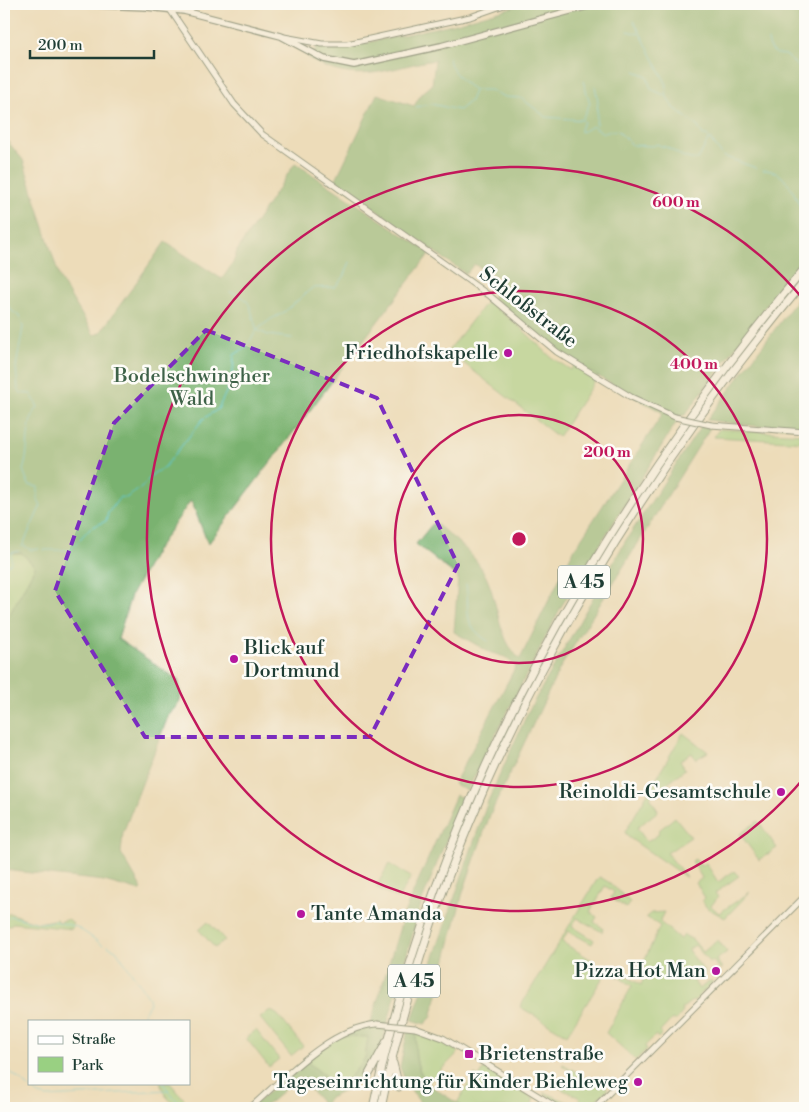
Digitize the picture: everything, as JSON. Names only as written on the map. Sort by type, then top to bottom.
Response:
[{"type":"highway","name":"A 45","points":[[373,1108],[390,1034],[420,933],[448,854],[477,784],[522,693],[582,585],[646,482],[720,376],[805,268]]},
{"type":"highway","name":"A 45","points":[[381,1108],[417,968],[446,884],[482,793],[528,699],[597,576],[650,490],[729,377],[803,284]]},
{"type":"highway","points":[[369,1074],[390,1034]]},
{"type":"highway","points":[[393,1057],[399,1087]]},
{"type":"main road","points":[[72,4],[168,8],[284,37],[331,62],[362,64],[470,39],[596,4]]},
{"type":"street","points":[[310,52],[314,45],[347,44],[378,39],[470,18],[507,4]]},
{"type":"street","name":"Schloßstraße","points":[[168,8],[234,104],[262,134],[490,296],[557,352],[631,397],[675,416],[713,426],[805,432]]},
{"type":"street","points":[[284,37],[322,44]]},
{"type":"street","points":[[594,1108],[805,896]]},
{"type":"street","points":[[250,1108],[327,1043],[364,1026],[378,1024],[416,1028],[443,1038],[558,1108]]},
{"type":"highlighted area","points":[[206,330],[377,398],[458,565],[370,737],[145,737],[55,591],[114,423]]},
{"type":"green space","points":[[524,4],[805,4],[805,260],[772,298],[685,415],[676,416],[679,418],[561,607],[467,791],[454,784],[516,666],[505,657],[489,652],[454,632],[458,577],[416,544],[434,522],[473,557],[488,582],[506,640],[520,659],[572,553],[663,413],[564,357],[492,298],[501,279],[474,264],[466,274],[335,181],[377,94],[414,106],[421,94],[432,85],[435,60],[379,72],[352,74],[323,66],[310,59],[306,52],[316,52],[316,46],[336,47],[366,43],[452,24]]},
{"type":"green space","name":"Bodelschwingher Wald","points":[[4,137],[23,160],[60,279],[94,335],[100,333],[165,242],[222,279],[233,263],[237,251],[295,163],[430,253],[208,544],[191,500],[155,552],[131,595],[118,639],[178,680],[181,691],[177,706],[169,714],[123,833],[121,853],[142,889],[140,891],[104,881],[4,870],[4,625],[35,567],[22,553],[6,553],[4,555],[4,477],[10,468],[4,428]]},
{"type":"green space","points":[[805,289],[805,428],[756,426],[707,420]]},
{"type":"green space","points":[[487,301],[520,327],[551,357],[571,370],[575,363],[598,376],[558,437],[448,351]]},
{"type":"green space","points":[[701,426],[710,428],[560,668],[490,815],[463,892],[431,1018],[425,1024],[412,1020],[488,801],[529,710],[626,540]]},
{"type":"green space","points":[[4,428],[10,469],[4,477]]},
{"type":"green space","points":[[719,429],[805,434],[805,442],[714,437]]},
{"type":"green space","points":[[6,553],[22,553],[35,567],[4,625]]},
{"type":"green space","points":[[683,733],[708,752],[696,759],[692,753],[680,761],[685,769],[650,797],[658,811],[637,828],[647,842],[659,834],[658,831],[675,817],[691,837],[667,853],[687,878],[628,837],[625,832]]},
{"type":"green space","points":[[456,795],[463,798],[422,901],[377,1060],[353,1087],[329,1098],[322,1108],[318,1108],[321,1102],[299,1077],[263,1108],[250,1108],[305,1060],[331,1081],[347,1081],[365,1058],[368,1037],[340,1036],[370,1025],[405,911]]},
{"type":"green space","points":[[758,821],[777,848],[759,860],[740,834]]},
{"type":"green space","points":[[695,859],[701,866],[706,863],[718,882],[734,871],[739,876],[715,893],[718,897],[711,906],[719,913],[750,892],[725,918],[707,908],[702,901],[705,898],[696,883],[702,878],[692,861]]},
{"type":"green space","points":[[389,864],[411,877],[398,899],[376,887]]},
{"type":"green space","points":[[600,877],[610,883],[630,902],[626,908],[611,898],[614,892],[605,886],[590,912],[597,917],[594,922],[603,928],[602,932],[577,918],[572,926],[594,940],[592,944],[568,931],[562,942],[595,962],[592,966],[605,974],[567,1035],[520,1007]]},
{"type":"green space","points":[[664,912],[660,920],[661,923],[680,939],[684,935],[693,940],[703,952],[718,940],[727,952],[716,960],[722,968],[721,970],[713,961],[710,963],[695,945],[688,950],[705,972],[694,981],[699,989],[711,980],[713,982],[693,1002],[681,1009],[683,1012],[675,1021],[672,1019],[660,1032],[662,1034],[658,1038],[656,1035],[645,1046],[647,1049],[636,1060],[606,1033],[632,986],[614,974],[615,970],[641,985],[646,973],[640,970],[660,926],[646,917],[651,913]]},
{"type":"green space","points":[[9,913],[38,923],[57,919],[59,922],[69,919],[73,924],[72,929],[13,923],[4,929],[4,918]]},
{"type":"green space","points":[[208,922],[225,940],[215,948],[199,930]]},
{"type":"green space","points":[[270,1010],[278,1015],[303,1046],[291,1056],[260,1018]]},
{"type":"green space","points":[[408,1029],[417,1032],[416,1061],[425,1079],[433,1087],[465,1108],[424,1108],[406,1083],[400,1067]]},
{"type":"green space","points":[[256,1030],[279,1059],[269,1067],[246,1038]]},
{"type":"green space","points":[[417,1032],[459,1052],[428,1083],[420,1071],[416,1059]]},
{"type":"green space","points":[[340,1036],[368,1037],[365,1058],[347,1081],[331,1081],[305,1060]]},
{"type":"green space","points":[[563,1064],[593,1082],[598,1077],[608,1089],[590,1104],[578,1107],[564,1104],[547,1096],[544,1092],[577,1106],[580,1098],[559,1088],[571,1075]]},
{"type":"green space","points":[[484,1069],[534,1099],[532,1103],[535,1106],[533,1108],[465,1108],[457,1103],[474,1075],[479,1077]]},
{"type":"green space","points":[[160,1084],[171,1084],[192,1108],[177,1108],[165,1095]]},
{"type":"waterway","points":[[634,21],[667,85],[666,95],[672,106],[698,127],[703,135],[707,135],[723,156],[756,168]]},
{"type":"waterway","points":[[628,31],[639,34]]},
{"type":"waterway","points":[[768,40],[770,49],[777,54],[786,55],[798,67],[805,68]]},
{"type":"waterway","points":[[449,57],[452,67],[458,76],[475,90],[490,90],[505,97],[521,98],[546,117],[582,120],[584,122],[580,129],[581,132],[593,126],[603,133],[617,130],[632,145],[653,146],[657,144],[667,147],[686,158],[694,159],[698,159],[709,139]]},
{"type":"waterway","points":[[635,71],[647,76],[651,89],[664,95]]},
{"type":"waterway","points":[[582,119],[590,103],[583,81]]},
{"type":"waterway","points":[[595,86],[598,101],[596,126]]},
{"type":"waterway","points":[[416,107],[431,104],[459,110],[470,101],[474,91]]},
{"type":"waterway","points":[[763,170],[779,174],[785,180],[790,186],[805,217]]},
{"type":"waterway","points":[[4,205],[6,213],[4,245]]},
{"type":"waterway","points":[[44,550],[70,550],[90,528],[106,521],[108,513],[120,497],[126,498],[141,488],[154,473],[164,468],[203,419],[218,409],[229,386],[233,371],[234,355],[245,348],[257,330],[271,319],[283,313],[312,288],[335,287],[344,277],[350,262]]},
{"type":"waterway","points":[[230,292],[238,294],[247,301],[257,330],[268,335],[292,338]]},
{"type":"waterway","points":[[4,299],[12,311],[19,316],[23,327],[16,367],[18,389],[21,393],[31,394],[38,407],[30,422],[27,454],[23,470],[29,485],[38,487],[38,500],[41,505],[22,547]]},
{"type":"waterway","points":[[24,546],[31,550],[39,549]]},
{"type":"waterway","points":[[4,567],[11,563],[11,553],[19,551]]},
{"type":"waterway","points":[[466,584],[470,622],[473,628],[488,641]]},
{"type":"waterway","points":[[4,922],[10,916],[40,923],[54,921],[77,927],[103,945]]},
{"type":"waterway","points":[[107,946],[116,950],[149,998],[150,1003],[143,1014],[143,1020]]},
{"type":"waterway","points":[[4,1067],[39,1095],[47,1097],[169,1090]]},
{"type":"waterway","points":[[164,1084],[173,1097],[186,1108]]},
{"type":"place","name":"Friedhofskapelle","points":[[508,353]]},
{"type":"place","name":"Blick auf Dortmund","points":[[234,659]]},
{"type":"place","name":"Reinoldi-Gesamtschule","points":[[781,792]]},
{"type":"place","name":"Tante Amanda","points":[[301,914]]},
{"type":"place","name":"Pizza Hot Man","points":[[716,971]]},
{"type":"place","name":"Brietenstraße","points":[[469,1054]]},
{"type":"place","name":"Tageseinrichtung für Kinder Biehleweg","points":[[638,1082]]}]
